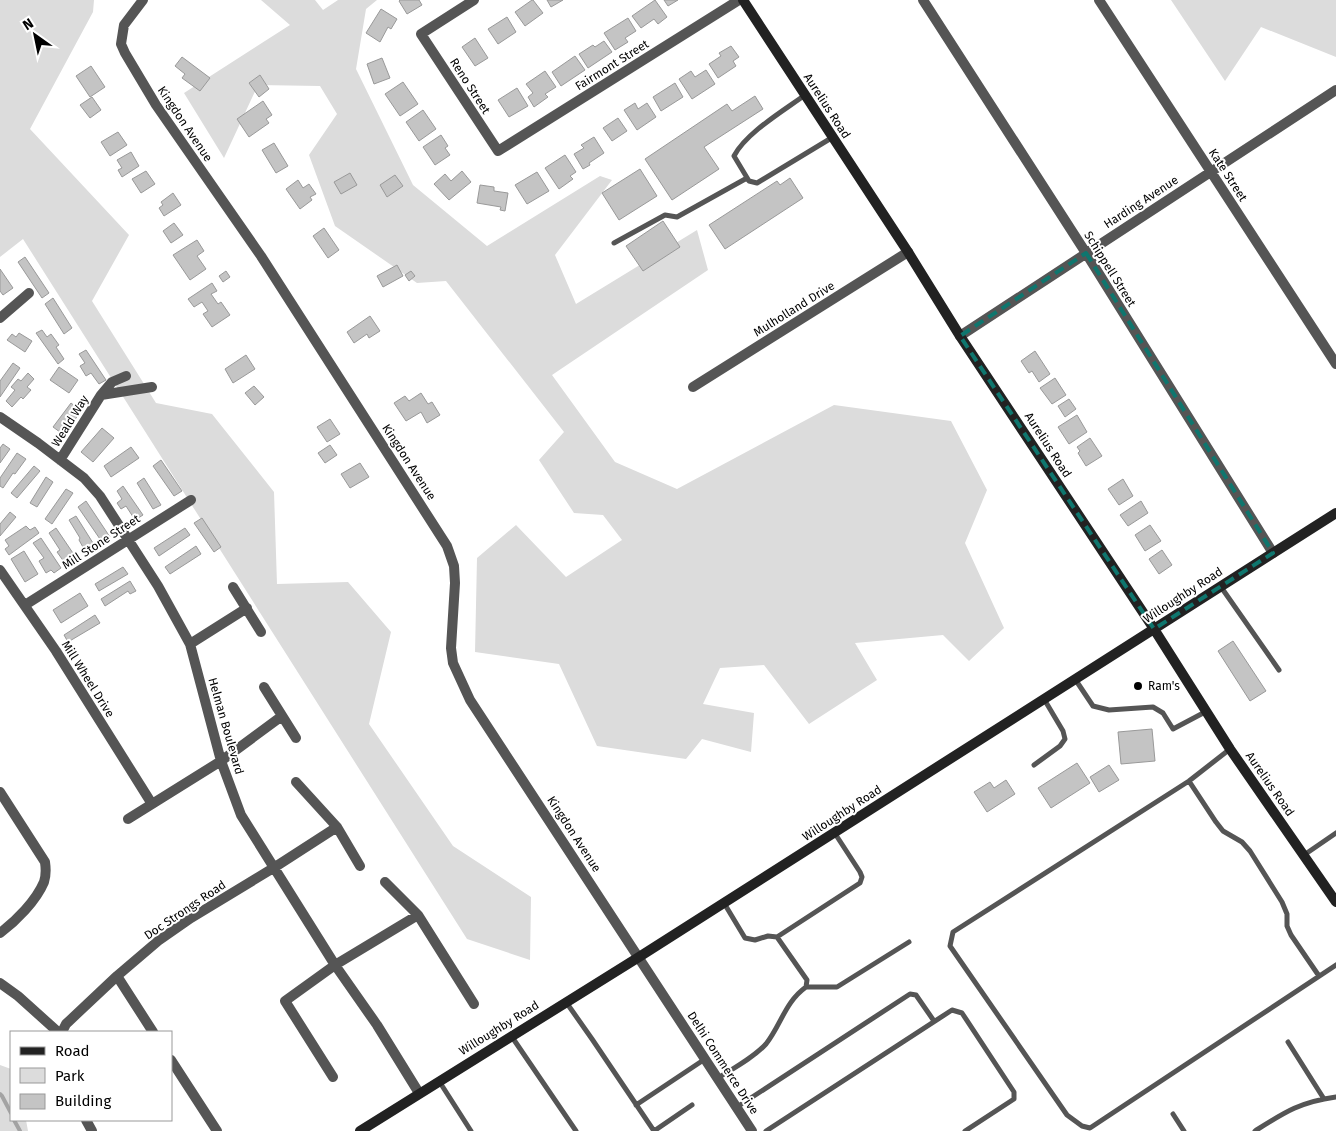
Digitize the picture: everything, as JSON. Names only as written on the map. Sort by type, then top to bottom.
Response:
[{"type":"street","name":"Kingdon Avenue","points":[[143,0],[124,25],[120,44],[156,105],[261,256],[447,546],[455,574],[451,648],[453,663],[470,700],[672,1008]]},
{"type":"street","name":"Reno Street","points":[[474,0],[422,34],[498,151]]},
{"type":"street","name":"Aurelius Road","points":[[741,0],[908,252],[960,336],[1154,629],[1230,749],[1336,902]]},
{"type":"street","name":"Fairmont Street","points":[[498,151],[741,0]]},
{"type":"street","name":"Schippell Street","points":[[923,0],[1086,253],[1273,553]]},
{"type":"street","name":"Kate Street","points":[[1099,0],[1336,364]]},
{"type":"street","name":"Harding Avenue","points":[[960,336],[1336,91]]},
{"type":"street","name":"Mulholland Drive","points":[[693,387],[908,252]]},
{"type":"street","points":[[0,318],[29,293]]},
{"type":"street","name":"Weald Way","points":[[60,460],[101,395],[112,382],[126,376]]},
{"type":"street","name":"Weald Way","points":[[101,395],[152,387]]},
{"type":"street","name":"Helman Boulevard","points":[[0,417],[84,478],[100,496],[158,586],[190,644],[220,761],[241,815],[336,965],[420,1092]]},
{"type":"street","name":"Mill Stone Street","points":[[25,605],[190,500]]},
{"type":"street","name":"Willoughby Road","points":[[360,1131],[639,957],[1336,513]]},
{"type":"street","name":"Mill Wheel Drive","points":[[0,570],[56,651],[152,804]]},
{"type":"street","points":[[233,587],[261,632]]},
{"type":"street","points":[[190,644],[247,608]]},
{"type":"street","points":[[264,687],[296,738]]},
{"type":"street","points":[[128,819],[220,761],[282,716]]},
{"type":"street","points":[[296,782],[337,827],[360,866]]},
{"type":"street","points":[[0,792],[45,862],[46,870],[44,881],[24,912],[0,933]]},
{"type":"street","name":"Doc Strongs Road","points":[[61,1031],[117,976],[158,941],[191,918],[337,827]]},
{"type":"street","points":[[385,882],[418,915],[474,1004]]},
{"type":"street","points":[[333,1077],[285,1001],[336,965],[418,915]]},
{"type":"street","points":[[117,976],[152,1031]]},
{"type":"street","points":[[0,983],[59,1031]]},
{"type":"street","name":"Delhi Commerce Drive","points":[[672,1008],[752,1131]]},
{"type":"street","points":[[172,1062],[216,1131]]},
{"type":"lane","points":[[805,95],[762,126],[737,150],[734,156],[747,178],[749,181],[757,183],[832,137]]},
{"type":"lane","points":[[614,243],[665,215],[677,217],[747,178]]},
{"type":"lane","points":[[1220,586],[1279,670]]},
{"type":"lane","points":[[1075,679],[1093,706],[1109,710],[1153,707],[1163,713],[1173,729],[1206,711]]},
{"type":"lane","points":[[1034,765],[1060,746],[1065,739],[1063,731],[1044,699]]},
{"type":"lane","points":[[1230,749],[1189,782],[954,932],[950,946],[1067,1115],[1082,1126],[1090,1128],[1336,965]]},
{"type":"lane","points":[[1189,782],[1223,831],[1242,842],[1250,851],[1282,902],[1287,914],[1287,926],[1291,935],[1319,976]]},
{"type":"lane","points":[[723,903],[745,938],[755,940],[768,936],[777,937],[860,882],[862,877],[860,872],[834,832]]},
{"type":"lane","points":[[1304,854],[1336,833]]},
{"type":"lane","points":[[777,937],[807,980],[806,986]]},
{"type":"lane","points":[[718,1078],[753,1055],[766,1043],[797,993],[806,986],[837,987],[909,942]]},
{"type":"lane","points":[[737,1107],[910,994],[916,995],[934,1021]]},
{"type":"lane","points":[[566,1002],[654,1131],[692,1106]]},
{"type":"lane","points":[[766,1131],[952,1010],[962,1013],[1014,1092],[1014,1100],[965,1131]]},
{"type":"lane","points":[[511,1036],[576,1131]]},
{"type":"lane","points":[[1288,1042],[1324,1099]]},
{"type":"lane","points":[[636,1105],[706,1059]]},
{"type":"lane","points":[[438,1081],[471,1131]]},
{"type":"lane","points":[[1255,1131],[1291,1109],[1311,1101],[1336,1097]]},
{"type":"lane","points":[[1173,1114],[1184,1131]]},
{"type":"highlighted area","points":[[1086,253],[1273,553],[1154,629],[960,336]]},
{"type":"green space","points":[[0,0],[94,0],[93,12],[30,129],[129,235],[92,301],[156,403],[212,414],[274,492],[277,584],[348,582],[391,632],[369,724],[453,846],[531,897],[530,960],[467,939],[23,239],[0,257]]},
{"type":"green space","points":[[261,0],[315,0],[323,10],[338,0],[377,0],[366,9],[356,69],[413,185],[487,246],[600,176],[612,180],[555,255],[576,304],[697,230],[708,270],[552,375],[615,462],[677,489],[834,405],[951,421],[987,490],[965,543],[1004,628],[969,661],[943,635],[855,643],[877,680],[809,724],[764,665],[720,668],[703,704],[754,713],[751,752],[702,739],[686,759],[597,746],[559,664],[475,652],[477,558],[516,525],[566,577],[622,540],[603,515],[574,513],[539,460],[564,432],[446,281],[417,283],[335,226],[309,155],[337,114],[320,86],[258,85],[224,158],[184,93],[290,25]]},
{"type":"green space","points":[[1171,0],[1336,0],[1336,57],[1261,27],[1225,81]]},
{"type":"green space","points":[[0,1065],[10,1069],[10,1121],[26,1121],[28,1131],[0,1131]]},
{"type":"building","points":[[400,0],[419,0],[422,5],[407,14]]},
{"type":"building","points":[[532,0],[543,13],[525,26],[515,12]]},
{"type":"building","points":[[547,0],[563,0],[551,7]]},
{"type":"building","points":[[655,0],[667,17],[658,24],[654,19],[641,28],[632,16]]},
{"type":"building","points":[[664,0],[678,0],[668,6]]},
{"type":"building","points":[[381,9],[397,19],[391,29],[388,27],[380,42],[366,33]]},
{"type":"building","points":[[507,17],[516,32],[498,44],[488,29]]},
{"type":"building","points":[[628,18],[636,31],[625,38],[628,42],[615,50],[604,33]]},
{"type":"building","points":[[475,38],[488,58],[475,66],[462,47]]},
{"type":"building","points":[[604,41],[612,52],[588,68],[579,54],[593,45],[595,47]]},
{"type":"building","points":[[731,46],[739,57],[733,61],[736,66],[718,78],[709,64],[721,56],[719,53]]},
{"type":"building","points":[[575,56],[585,70],[561,86],[552,72]]},
{"type":"building","points":[[182,57],[210,78],[200,91],[182,78],[185,74],[175,66]]},
{"type":"building","points":[[382,58],[390,78],[374,84],[367,64]]},
{"type":"building","points":[[91,66],[105,87],[90,97],[76,76]]},
{"type":"building","points":[[706,70],[715,84],[692,99],[679,79],[691,71],[695,77]]},
{"type":"building","points":[[545,71],[556,87],[545,94],[548,97],[534,107],[528,97],[533,93],[526,84]]},
{"type":"building","points":[[260,75],[269,89],[259,97],[249,83]]},
{"type":"building","points":[[403,82],[418,104],[400,116],[385,94]]},
{"type":"building","points":[[675,83],[683,97],[661,111],[653,97]]},
{"type":"building","points":[[517,88],[528,106],[509,117],[498,100]]},
{"type":"building","points":[[755,96],[763,109],[704,147],[719,169],[672,200],[645,159],[727,104],[732,111]]},
{"type":"building","points":[[92,97],[101,110],[90,118],[80,105]]},
{"type":"building","points":[[263,101],[272,115],[266,119],[269,123],[249,137],[237,119]]},
{"type":"building","points":[[635,103],[638,109],[647,103],[656,117],[637,130],[624,110]]},
{"type":"building","points":[[423,110],[436,129],[419,141],[406,122]]},
{"type":"building","points":[[618,118],[627,131],[612,141],[603,128]]},
{"type":"building","points":[[118,132],[127,145],[110,156],[101,142]]},
{"type":"building","points":[[441,135],[448,146],[445,148],[450,155],[435,165],[423,147]]},
{"type":"building","points":[[594,137],[604,153],[583,169],[574,154],[584,148],[581,145]]},
{"type":"building","points":[[274,143],[288,166],[276,173],[262,150]]},
{"type":"building","points":[[131,152],[139,166],[122,177],[118,170],[122,168],[117,160]]},
{"type":"building","points":[[565,155],[576,172],[570,176],[573,179],[559,189],[545,168]]},
{"type":"building","points":[[640,169],[657,196],[619,220],[602,193]]},
{"type":"building","points":[[146,171],[155,184],[141,193],[132,179]]},
{"type":"building","points":[[462,171],[471,182],[449,200],[434,184],[445,174],[451,181]]},
{"type":"building","points":[[537,172],[549,191],[527,204],[515,185]]},
{"type":"building","points":[[350,173],[357,185],[341,194],[334,182]]},
{"type":"building","points":[[395,175],[403,186],[387,197],[380,185]]},
{"type":"building","points":[[790,178],[803,198],[725,249],[709,225],[777,181],[780,185]]},
{"type":"building","points":[[298,180],[303,188],[309,184],[316,194],[310,197],[312,200],[300,209],[286,189]]},
{"type":"building","points":[[480,185],[494,187],[494,191],[508,193],[505,211],[500,210],[501,207],[477,203]]},
{"type":"building","points":[[173,193],[181,205],[164,216],[159,208],[163,205],[161,202]]},
{"type":"building","points":[[663,221],[680,247],[643,271],[626,246]]},
{"type":"building","points":[[174,223],[183,235],[171,243],[163,231]]},
{"type":"building","points":[[324,228],[339,250],[328,258],[313,236]]},
{"type":"building","points":[[197,240],[204,251],[197,256],[206,269],[190,280],[173,255]]},
{"type":"building","points":[[25,257],[49,293],[42,298],[18,262]]},
{"type":"building","points":[[397,265],[403,276],[383,287],[377,276]]},
{"type":"building","points":[[0,269],[13,288],[3,295],[0,291]]},
{"type":"building","points":[[226,271],[230,277],[223,282],[219,276]]},
{"type":"building","points":[[411,271],[415,276],[409,281],[405,275]]},
{"type":"building","points":[[212,283],[217,291],[211,294],[218,304],[221,302],[230,315],[212,327],[203,314],[208,311],[202,302],[194,307],[188,299]]},
{"type":"building","points":[[53,298],[72,328],[64,334],[45,304]]},
{"type":"building","points":[[370,316],[380,331],[369,338],[367,334],[354,343],[347,332]]},
{"type":"building","points":[[42,330],[47,337],[51,334],[59,345],[56,347],[64,359],[58,364],[36,333]]},
{"type":"building","points":[[19,333],[32,341],[25,352],[7,340],[12,334],[16,337]]},
{"type":"building","points":[[86,350],[106,380],[99,384],[91,373],[86,376],[80,366],[85,363],[79,354]]},
{"type":"building","points":[[1035,351],[1050,374],[1039,382],[1032,371],[1029,373],[1021,361]]},
{"type":"building","points":[[246,355],[255,369],[233,383],[225,369]]},
{"type":"building","points":[[13,363],[20,368],[0,397],[0,381]]},
{"type":"building","points":[[59,367],[78,380],[69,393],[50,380]]},
{"type":"building","points":[[28,373],[34,379],[27,387],[31,390],[12,407],[6,401],[15,390],[11,387],[18,379],[21,381]]},
{"type":"building","points":[[1055,378],[1066,395],[1052,404],[1040,388]]},
{"type":"building","points":[[254,386],[264,397],[255,405],[245,393]]},
{"type":"building","points":[[421,393],[428,404],[432,402],[440,415],[427,423],[421,412],[406,421],[394,403],[405,396],[409,401]]},
{"type":"building","points":[[1069,399],[1076,409],[1065,417],[1058,406]]},
{"type":"building","points":[[71,403],[81,411],[64,435],[53,427]]},
{"type":"building","points":[[1077,415],[1087,432],[1069,444],[1058,427]]},
{"type":"building","points":[[330,419],[340,434],[327,442],[317,427]]},
{"type":"building","points":[[102,428],[114,438],[93,462],[81,452]]},
{"type":"building","points":[[1090,438],[1102,456],[1086,466],[1078,453],[1080,451],[1077,447]]},
{"type":"building","points":[[3,444],[10,449],[0,463],[0,448]]},
{"type":"building","points":[[330,445],[337,455],[325,463],[318,453]]},
{"type":"building","points":[[131,447],[139,458],[111,477],[104,466]]},
{"type":"building","points":[[17,453],[26,459],[3,488],[0,486],[0,478]]},
{"type":"building","points":[[161,460],[182,491],[174,496],[153,466]]},
{"type":"building","points":[[360,463],[369,477],[350,488],[341,474]]},
{"type":"building","points":[[34,466],[40,471],[17,498],[11,493]]},
{"type":"building","points":[[46,477],[53,482],[37,507],[30,503]]},
{"type":"building","points":[[144,478],[161,505],[153,509],[137,483]]},
{"type":"building","points":[[1123,479],[1133,496],[1119,505],[1108,489]]},
{"type":"building","points":[[123,486],[143,515],[135,520],[126,506],[121,509],[117,503],[122,499],[117,491]]},
{"type":"building","points":[[66,489],[73,493],[52,524],[45,519]]},
{"type":"building","points":[[86,501],[110,537],[102,542],[78,507]]},
{"type":"building","points":[[1141,501],[1148,513],[1128,526],[1120,515]]},
{"type":"building","points":[[10,512],[16,517],[0,536],[0,524]]},
{"type":"building","points":[[76,516],[93,543],[84,549],[79,540],[80,538],[69,520]]},
{"type":"building","points":[[202,518],[221,547],[214,552],[194,523]]},
{"type":"building","points":[[1150,525],[1161,541],[1145,551],[1135,535]]},
{"type":"building","points":[[26,526],[30,530],[35,527],[39,533],[9,555],[5,549],[9,546],[5,540]]},
{"type":"building","points":[[56,528],[77,559],[67,566],[57,552],[60,550],[49,533]]},
{"type":"building","points":[[185,528],[190,535],[159,556],[154,548]]},
{"type":"building","points":[[41,538],[61,568],[54,573],[51,570],[46,573],[39,561],[44,558],[33,543]]},
{"type":"building","points":[[196,546],[201,554],[170,574],[165,567]]},
{"type":"building","points":[[1162,550],[1172,565],[1159,574],[1149,559]]},
{"type":"building","points":[[24,551],[38,574],[25,582],[11,559]]},
{"type":"building","points":[[123,567],[128,574],[99,591],[95,584]]},
{"type":"building","points":[[130,581],[136,591],[130,594],[128,591],[105,606],[101,599]]},
{"type":"building","points":[[80,593],[88,606],[61,623],[53,610]]},
{"type":"building","points":[[95,615],[100,623],[68,642],[64,635]]},
{"type":"building","points":[[1233,641],[1266,691],[1250,701],[1218,651]]},
{"type":"building","points":[[1152,729],[1155,761],[1121,764],[1118,732]]},
{"type":"building","points":[[1077,763],[1090,783],[1051,808],[1038,788]]},
{"type":"building","points":[[1109,765],[1119,780],[1099,792],[1090,777]]},
{"type":"building","points":[[1006,780],[1015,794],[987,812],[974,792],[990,782],[994,788]]},
{"type":"waterway","points":[[0,1094],[10,1111]]},
{"type":"waterway","points":[[15,1121],[20,1131]]},
{"type":"place","name":"Ram's","points":[[1138,686]]}]
